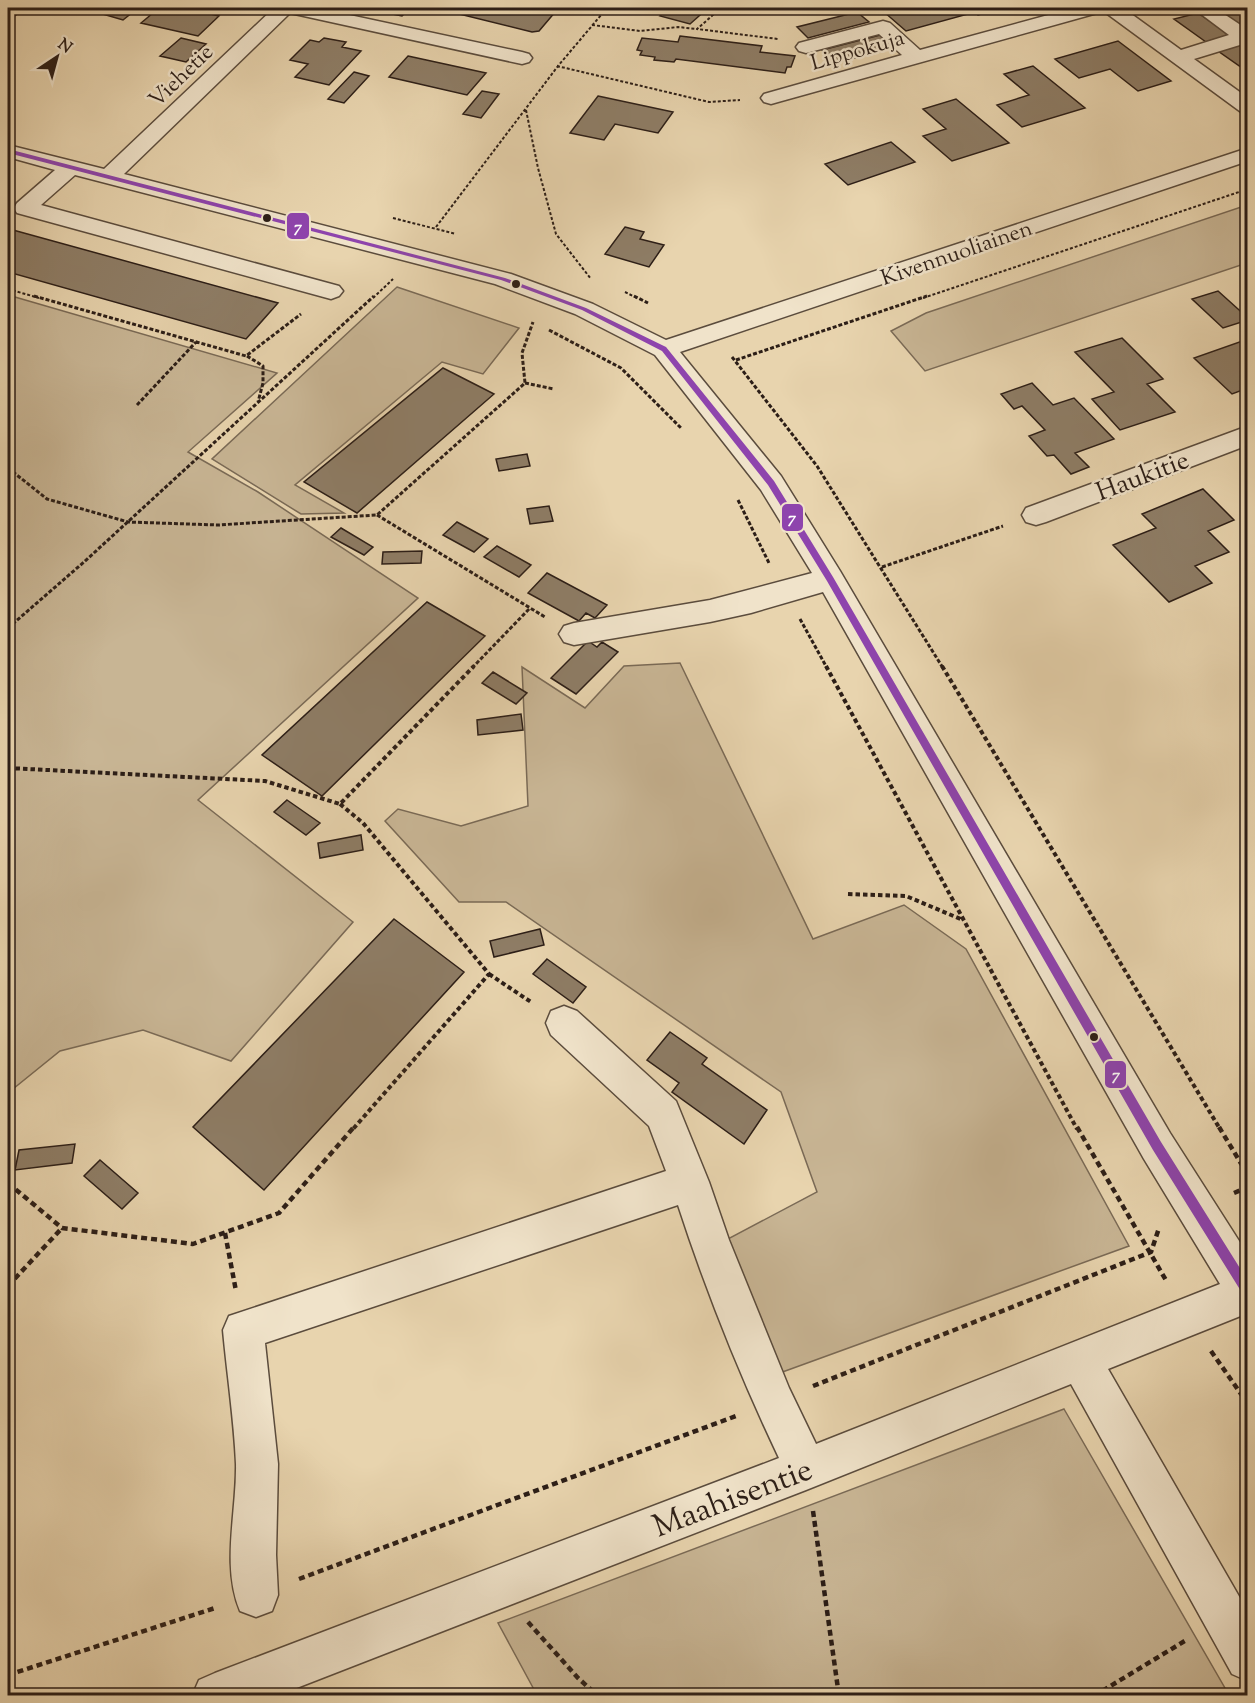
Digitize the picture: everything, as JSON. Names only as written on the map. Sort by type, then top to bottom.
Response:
[{"type":"street","name":"Viehetie","points":[[108,177],[285,8]]},
{"type":"street","points":[[292,8],[522,58]]},
{"type":"street","name":"Lippokuja","points":[[771,98],[1094,8]]},
{"type":"street","points":[[1111,8],[1248,108]]},
{"type":"street","points":[[1203,8],[1247,37]]},
{"type":"street","points":[[806,47],[883,27],[916,57]]},
{"type":"street","points":[[1178,57],[1247,37]]},
{"type":"street","points":[[8,151],[108,177],[407,269],[503,279],[584,309],[664,350],[771,483],[830,579],[1151,1135],[1247,1293]]},
{"type":"street","name":"Kivennuoliainen","points":[[664,350],[1248,154]]},
{"type":"street","points":[[16,210],[69,168]]},
{"type":"street","points":[[16,210],[331,291]]},
{"type":"street","name":"Haukitie","points":[[1036,515],[1248,435]]},
{"type":"street","points":[[574,634],[667,620],[830,579]]},
{"type":"street","points":[[564,1023],[663,1114],[690,1182],[709,1240],[774,1401],[807,1469]]},
{"type":"street","points":[[256,1595],[254,1555],[257,1464],[243,1330],[690,1182]]},
{"type":"street","name":"Maahisentie","points":[[215,1695],[807,1469],[1247,1293]]},
{"type":"street","points":[[1081,1361],[1248,1658]]},
{"type":"path","points":[[593,8],[606,9]]},
{"type":"path","points":[[697,29],[721,8]]},
{"type":"path","points":[[8,628],[407,269],[558,66],[606,9]]},
{"type":"path","points":[[592,25],[640,31],[678,27],[786,40],[806,47]]},
{"type":"path","points":[[558,66],[710,102],[771,98]]},
{"type":"path","points":[[526,110],[538,168],[556,234],[591,280],[581,277]]},
{"type":"path","points":[[735,360],[1248,189]]},
{"type":"path","points":[[390,217],[457,235]]},
{"type":"path","points":[[394,279],[407,269]]},
{"type":"path","points":[[8,289],[247,356],[263,366],[263,383],[258,403]]},
{"type":"path","points":[[247,356],[331,291]]},
{"type":"path","points":[[623,292],[652,306]]},
{"type":"path","points":[[523,319],[621,368],[688,436]]},
{"type":"path","points":[[525,383],[522,353],[533,322]]},
{"type":"path","points":[[708,336],[735,360],[817,466],[882,567],[1248,1175]]},
{"type":"path","points":[[137,405],[196,342]]},
{"type":"path","points":[[525,383],[554,389]]},
{"type":"path","points":[[377,515],[525,383]]},
{"type":"path","points":[[8,468],[47,499],[128,522],[218,525],[377,515],[574,634]]},
{"type":"path","points":[[735,495],[784,592],[1097,1165],[1188,1318],[1248,1404]]},
{"type":"path","points":[[882,567],[1036,515]]},
{"type":"path","points":[[340,804],[530,608]]},
{"type":"path","points":[[8,768],[265,781],[340,804],[363,823],[489,974],[564,1023]]},
{"type":"path","points":[[848,894],[906,896],[963,920]]},
{"type":"path","points":[[8,1183],[62,1228],[194,1245],[279,1213],[489,974]]},
{"type":"path","points":[[8,1675],[256,1595],[774,1401],[1150,1252],[1159,1227],[1248,1188]]},
{"type":"path","points":[[8,1286],[62,1228]]},
{"type":"path","points":[[225,1233],[243,1330]]},
{"type":"path","points":[[807,1469],[839,1695]]},
{"type":"path","points":[[497,1588],[578,1678],[598,1695]]},
{"type":"path","points":[[1094,1695],[1225,1617]]},
{"type":"shaded area","points":[[1247,205],[1247,263],[925,371],[891,331],[926,313]]},
{"type":"shaded area","points":[[397,287],[519,328],[483,374],[442,362],[295,485],[344,513],[301,514],[212,459]]},
{"type":"shaded area","points":[[8,295],[277,373],[188,452],[258,492],[418,598],[198,800],[353,922],[231,1061],[143,1030],[60,1051],[8,1093]]},
{"type":"shaded area","points":[[680,663],[813,939],[904,905],[966,949],[1129,1246],[777,1374],[724,1241],[817,1192],[781,1092],[506,902],[459,902],[385,821],[398,809],[461,826],[528,806],[522,667],[585,708],[624,666]]},
{"type":"shaded area","points":[[1064,1409],[1229,1695],[537,1695],[498,1623]]},
{"type":"building","points":[[8,8],[25,8],[8,21]]},
{"type":"building","points":[[82,8],[138,8],[123,20]]},
{"type":"building","points":[[159,8],[192,10],[197,8],[214,11],[211,14],[219,16],[198,36],[141,23]]},
{"type":"building","points":[[362,8],[410,8],[402,16]]},
{"type":"building","points":[[435,8],[539,8],[556,11],[539,31],[532,32]]},
{"type":"building","points":[[669,8],[708,8],[690,24],[660,16]]},
{"type":"building","points":[[901,8],[1004,8],[978,15],[975,12],[906,31],[884,12]]},
{"type":"building","points":[[1215,8],[1248,8],[1248,30]]},
{"type":"building","points":[[857,12],[869,22],[808,38],[797,27]]},
{"type":"building","points":[[1198,13],[1230,35],[1206,42],[1174,19]]},
{"type":"building","points":[[884,34],[898,47],[835,63],[822,50]]},
{"type":"building","points":[[680,36],[762,46],[760,52],[795,56],[791,67],[787,67],[785,73],[676,59],[674,62],[654,60],[655,57],[640,55],[642,51],[637,50],[642,38],[678,42]]},
{"type":"building","points":[[181,38],[206,44],[186,62],[160,56]]},
{"type":"building","points":[[324,38],[346,42],[342,47],[361,51],[329,85],[295,77],[308,64],[290,60],[310,40],[319,42]]},
{"type":"building","points":[[1118,41],[1171,81],[1138,91],[1110,69],[1079,78],[1055,59]]},
{"type":"building","points":[[1242,44],[1248,48],[1248,72],[1218,51]]},
{"type":"building","points":[[408,56],[486,73],[467,95],[389,77]]},
{"type":"building","points":[[1033,66],[1085,108],[1022,127],[997,105],[1029,95],[1004,74]]},
{"type":"building","points":[[354,72],[369,76],[344,103],[328,99]]},
{"type":"building","points":[[482,91],[499,94],[481,118],[463,114]]},
{"type":"building","points":[[598,96],[673,112],[658,133],[615,124],[604,140],[570,133]]},
{"type":"building","points":[[956,99],[1009,143],[952,161],[923,136],[946,129],[923,109]]},
{"type":"building","points":[[891,142],[915,162],[848,185],[825,164]]},
{"type":"building","points":[[625,227],[644,232],[640,239],[664,245],[649,267],[605,254]]},
{"type":"building","points":[[13,230],[278,303],[246,339],[8,272],[8,235]]},
{"type":"building","points":[[1218,291],[1248,320],[1223,328],[1192,299]]},
{"type":"building","points":[[1122,338],[1163,379],[1147,384],[1175,412],[1120,430],[1092,399],[1114,392],[1075,352]]},
{"type":"building","points":[[1248,339],[1248,388],[1232,394],[1194,358]]},
{"type":"building","points":[[443,368],[494,394],[357,513],[304,482]]},
{"type":"building","points":[[1032,383],[1053,405],[1074,398],[1114,439],[1075,453],[1089,467],[1071,474],[1054,455],[1047,456],[1029,436],[1045,430],[1022,406],[1014,409],[1001,394]]},
{"type":"building","points":[[527,454],[530,466],[499,471],[496,459]]},
{"type":"building","points":[[1203,489],[1234,520],[1208,531],[1229,552],[1195,566],[1212,583],[1169,602],[1113,545],[1156,528],[1142,514]]},
{"type":"building","points":[[549,506],[553,521],[530,524],[527,509]]},
{"type":"building","points":[[457,522],[488,539],[474,552],[443,535]]},
{"type":"building","points":[[341,528],[373,547],[364,555],[331,537]]},
{"type":"building","points":[[497,546],[531,565],[519,577],[484,557]]},
{"type":"building","points":[[422,551],[421,563],[382,564],[383,552]]},
{"type":"building","points":[[547,573],[607,605],[595,618],[586,613],[579,621],[528,593]]},
{"type":"building","points":[[427,602],[485,636],[322,796],[262,755]]},
{"type":"building","points":[[588,641],[597,647],[602,642],[618,652],[576,694],[551,678]]},
{"type":"building","points":[[493,672],[527,693],[516,704],[482,683]]},
{"type":"building","points":[[521,714],[523,730],[478,735],[477,720]]},
{"type":"building","points":[[287,800],[320,823],[306,835],[274,812]]},
{"type":"building","points":[[361,835],[363,850],[320,858],[318,843]]},
{"type":"building","points":[[394,919],[464,972],[264,1190],[193,1127]]},
{"type":"building","points":[[540,929],[544,945],[494,957],[490,941]]},
{"type":"building","points":[[547,959],[586,987],[573,1003],[533,974]]},
{"type":"building","points":[[670,1032],[707,1058],[702,1064],[767,1110],[744,1144],[672,1092],[679,1083],[647,1060]]},
{"type":"building","points":[[75,1144],[72,1163],[15,1170],[19,1150]]},
{"type":"building","points":[[100,1160],[138,1193],[122,1209],[84,1176]]},
{"type":"transit line","name":"7","points":[[8,151],[503,279],[584,309],[664,349],[771,483],[830,579],[1157,1146],[1248,1292]]}]
